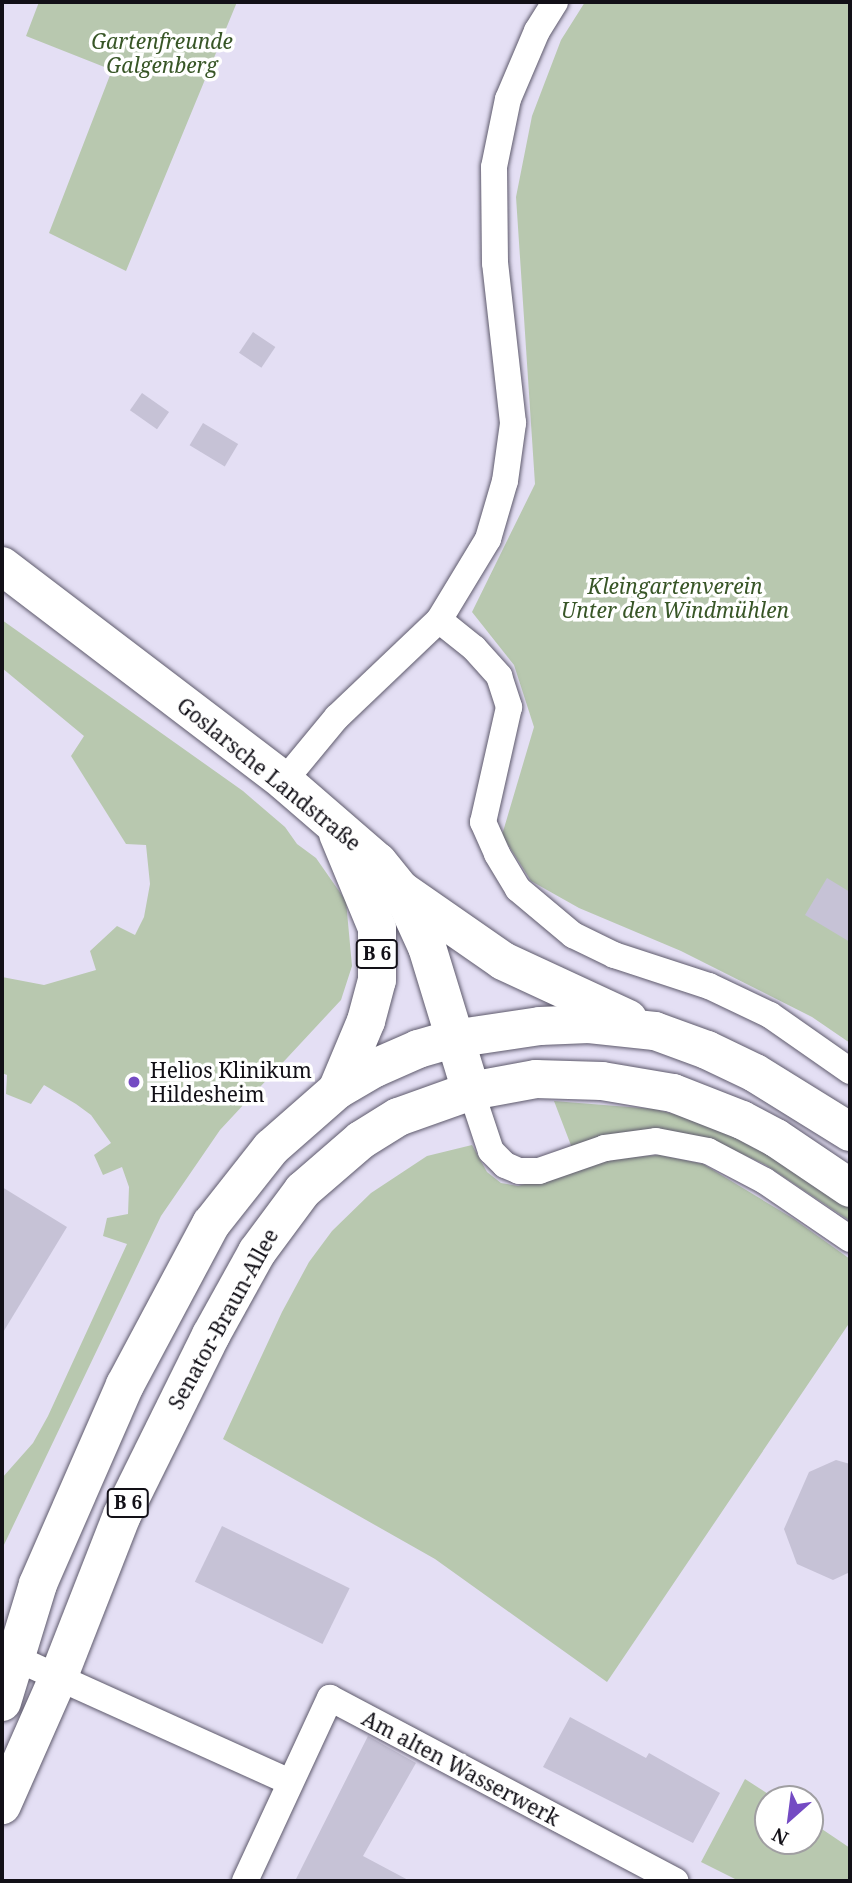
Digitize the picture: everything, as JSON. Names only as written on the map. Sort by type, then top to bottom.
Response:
[{"type":"main road","name":"Goslarsche Landstraße","points":[[2,566],[284,781],[378,862],[401,890],[426,947],[453,1040]]},
{"type":"main road","name":"B 6","points":[[331,819],[377,928],[377,980],[366,1021],[337,1090]]},
{"type":"main road","points":[[401,890],[474,943],[519,970],[755,1073],[850,1132]]},
{"type":"main road","points":[[453,1040],[524,1027],[577,1024],[655,1031]]},
{"type":"main road","name":"B 6","points":[[2,1702],[9,1655],[125,1385],[186,1265],[240,1184],[271,1148],[337,1090],[375,1068],[418,1049],[453,1040],[471,1091]]},
{"type":"main road","name":"Senator-Braun-Allee","points":[[2,1805],[58,1678],[122,1515],[211,1335],[277,1222],[303,1190],[361,1140],[398,1117],[471,1091],[536,1079],[602,1081],[673,1093],[731,1115],[776,1138],[850,1188]]},
{"type":"street","points":[[284,781],[337,717],[409,652],[439,620],[488,539],[505,481],[513,423],[495,263],[494,167],[508,99],[537,31],[555,2]]},
{"type":"street","points":[[439,620],[474,648],[499,676],[509,707],[483,822],[497,854],[518,889],[573,935],[614,956],[709,986],[770,1015],[850,1071]]},
{"type":"street","points":[[471,1091],[491,1151],[506,1165],[519,1171],[539,1171],[605,1148],[656,1140],[708,1151],[765,1181],[850,1239]]},
{"type":"street","points":[[9,1655],[290,1782]]},
{"type":"street","name":"Am alten Wasserwerk","points":[[245,1881],[330,1698],[675,1881]]},
{"type":"green space","name":"Gartenfreunde Galgenberg","points":[[39,2],[237,2],[126,271],[49,233],[112,70],[26,36]]},
{"type":"green space","name":"Kleingartenverein Unter den Windmühlen","points":[[585,2],[850,2],[850,1043],[812,1017],[681,951],[579,908],[531,881],[502,835],[534,727],[514,665],[472,612],[535,484],[516,197],[532,116],[561,40]]},
{"type":"green space","name":"Helios Klinikum Hildesheim","points":[[2,620],[243,791],[285,827],[297,844],[316,858],[346,901],[352,966],[341,1000],[220,1130],[161,1216],[2,1549],[2,1478],[33,1443],[48,1416],[127,1244],[103,1236],[107,1218],[128,1214],[129,1187],[122,1167],[103,1175],[94,1155],[111,1143],[91,1115],[44,1085],[31,1104],[6,1094],[7,1075],[2,1073],[2,977],[44,985],[96,970],[90,951],[117,926],[135,935],[144,917],[150,884],[146,845],[126,844],[71,756],[84,736],[2,668]]},
{"type":"green space","points":[[554,1101],[654,1109],[697,1120],[737,1136],[850,1208],[850,1221],[766,1165],[725,1146],[572,1148]]},
{"type":"green space","points":[[472,1145],[487,1172],[501,1183],[518,1186],[611,1159],[660,1155],[703,1164],[794,1219],[850,1259],[850,1322],[607,1682],[435,1559],[223,1439],[282,1312],[309,1262],[332,1231],[371,1193],[427,1156]]},
{"type":"green space","points":[[745,1779],[754,1785],[754,1855],[824,1855],[824,1830],[850,1848],[850,1881],[739,1881],[701,1862]]},
{"type":"building","points":[[253,332],[275,347],[261,368],[239,353]]},
{"type":"building","points":[[142,393],[169,412],[157,429],[130,410]]},
{"type":"building","points":[[203,423],[238,444],[225,466],[190,445]]},
{"type":"building","points":[[827,878],[850,892],[850,942],[805,915]]},
{"type":"building","points":[[2,1187],[67,1227],[2,1334]]},
{"type":"building","points":[[836,1460],[850,1464],[850,1572],[833,1580],[797,1564],[784,1529],[809,1472]]},
{"type":"building","points":[[222,1526],[350,1588],[322,1644],[195,1582]]},
{"type":"building","points":[[570,1717],[646,1758],[649,1753],[720,1793],[693,1843],[543,1767]]},
{"type":"building","points":[[368,1736],[416,1763],[363,1856],[410,1881],[295,1881]]},
{"type":"place","name":"Helios Klinikum Hildesheim","points":[[134,1082]]}]
